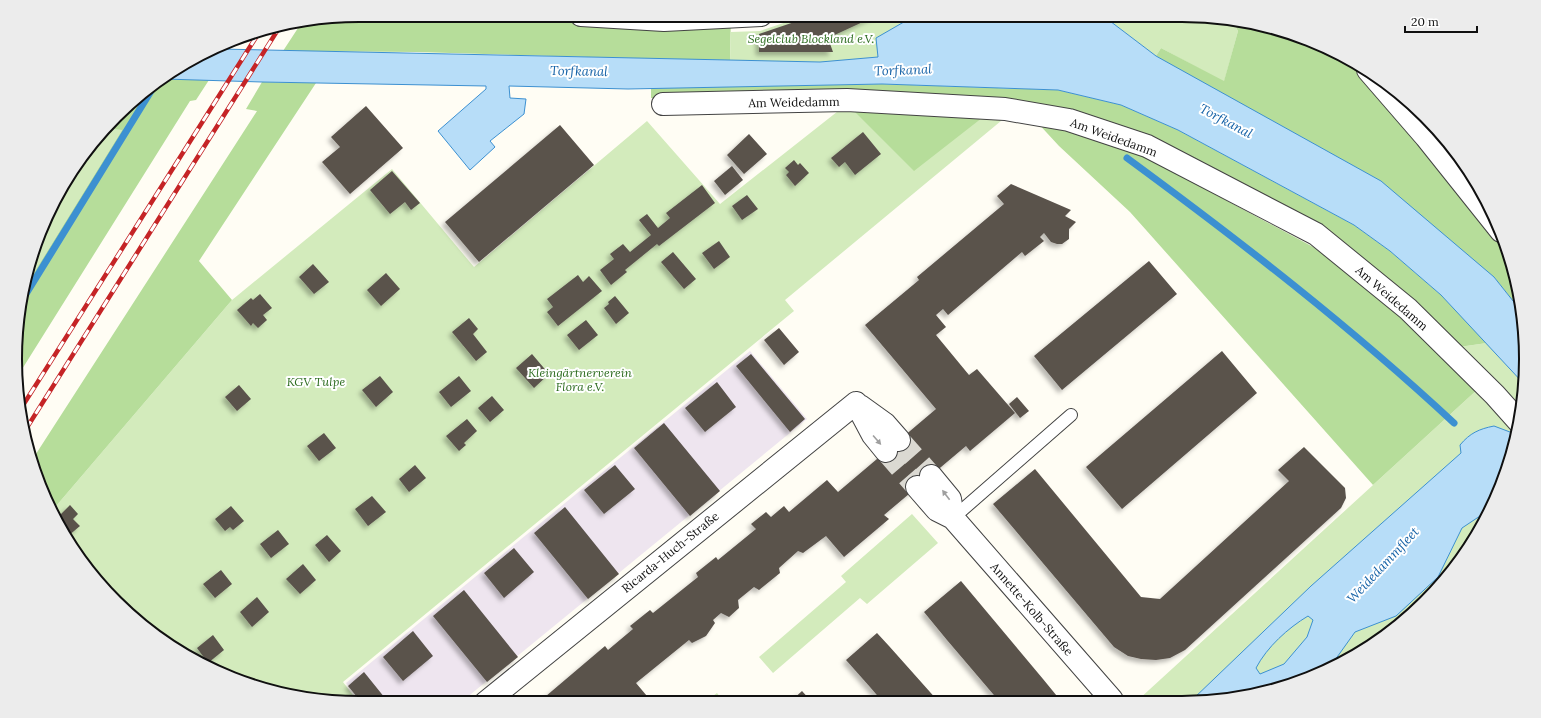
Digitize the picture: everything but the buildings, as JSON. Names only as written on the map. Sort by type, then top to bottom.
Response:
[{"type":"street","points":[[1387,92],[1426,137],[1484,209]]},
{"type":"street","name":"Am Weidedamm","points":[[663,104],[847,100],[1005,109],[1069,120],[1147,146],[1316,234],[1408,309],[1495,395],[1514,416]]},
{"type":"street","name":"Ricarda-Huch-Straße","points":[[494,696],[856,403],[885,424],[893,446]]},
{"type":"street","name":"Annette-Kolb-Straße","points":[[924,482],[937,510],[953,518],[1109,696]]},
{"type":"lane","points":[[953,518],[1071,415]]},
{"type":"shaded area","points":[[750,351],[807,419],[469,696],[356,696],[346,683]]},
{"type":"green space","points":[[731,22],[730,61],[416,52],[283,51],[299,27],[337,23]]},
{"type":"green space","name":"Segelclub Blockland e.V.","points":[[786,22],[1027,22],[878,57],[820,63],[730,61],[731,32],[760,31]]},
{"type":"green space","points":[[1111,22],[1204,23],[1235,26],[1238,31],[1224,82],[1161,48],[1156,56]]},
{"type":"green space","points":[[1235,26],[1269,33],[1331,57],[1369,79],[1404,106],[1420,121],[1449,154],[1462,172],[1484,210],[1508,272],[1514,303],[1494,277],[1156,56],[1161,48],[1224,81],[1238,31]]},
{"type":"green space","points":[[172,79],[209,80],[196,100],[190,101],[22,369],[25,315],[32,276],[122,130],[113,129],[137,106]]},
{"type":"green space","points":[[262,82],[316,83],[199,261],[232,300],[56,506],[36,454],[257,111],[246,109]]},
{"type":"green space","points":[[882,84],[1058,90],[1121,105],[1178,130],[1354,225],[1390,251],[1441,295],[1487,343],[1459,347],[1403,292],[1080,115],[730,95],[651,98],[651,88]]},
{"type":"green space","points":[[847,104],[1007,116],[785,300],[794,311],[343,682],[353,696],[315,693],[272,685],[230,670],[190,651],[154,626],[137,612],[106,581],[79,546],[67,528],[57,508],[56,506],[232,300],[392,169],[474,267],[647,121],[720,204]]},
{"type":"green space","points":[[847,104],[987,114],[914,171]]},
{"type":"green space","points":[[1035,120],[1140,154],[1315,248],[1394,309],[1478,389],[1373,485],[1130,212],[1059,146]]},
{"type":"green space","points":[[113,129],[122,130],[32,276],[48,230],[67,190],[92,154],[106,137]]},
{"type":"green space","points":[[1487,343],[1518,378],[1516,406],[1459,347]]},
{"type":"green space","points":[[1478,389],[1513,425],[1501,467],[1474,528],[1449,564],[1435,581],[1404,612],[1387,626],[1350,651],[1331,661],[1269,685],[1248,690],[1204,695],[1142,696]]},
{"type":"green space","points":[[912,514],[938,543],[867,604],[860,598],[773,673],[759,657],[846,582],[841,576]]},
{"type":"water","name":"Torfkanal","points":[[904,22],[1111,22],[1156,56],[1381,181],[1494,277],[1514,303],[1518,337],[1518,378],[1441,295],[1390,251],[1354,225],[1178,130],[1121,105],[1058,90],[882,84],[628,89],[509,86],[510,98],[526,99],[524,114],[490,141],[495,147],[470,170],[438,131],[486,89],[486,86],[172,79],[190,67],[227,49],[820,62],[878,57],[876,38]]},
{"type":"water","name":"Weidedammfleet","points":[[1494,426],[1510,432],[1511,433],[1508,446],[1493,488],[1480,516],[1462,528],[1438,577],[1396,616],[1355,632],[1336,658],[1331,661],[1269,685],[1248,690],[1197,695],[1311,586],[1461,453],[1460,445],[1467,437],[1479,430]],"holes":[[[1308,616],[1313,620],[1307,637],[1284,664],[1260,674],[1256,668],[1272,645],[1293,626]]]},
{"type":"waterway","points":[[29,289],[147,98]]},
{"type":"waterway","points":[[1127,158],[1253,253],[1335,319],[1415,387],[1454,423]]},
{"type":"tunnel","points":[[899,440],[931,476]]},
{"type":"tunnel","points":[[886,451],[917,487]]},
{"type":"railway","points":[[28,426],[277,32]]},
{"type":"railway","points":[[25,402],[255,39]]},
{"type":"park label","name":"Kleingärtnerverein Flora e.V.","points":[[580,379]]},
{"type":"park label","name":"KGV Tulpe","points":[[316,381]]}]
